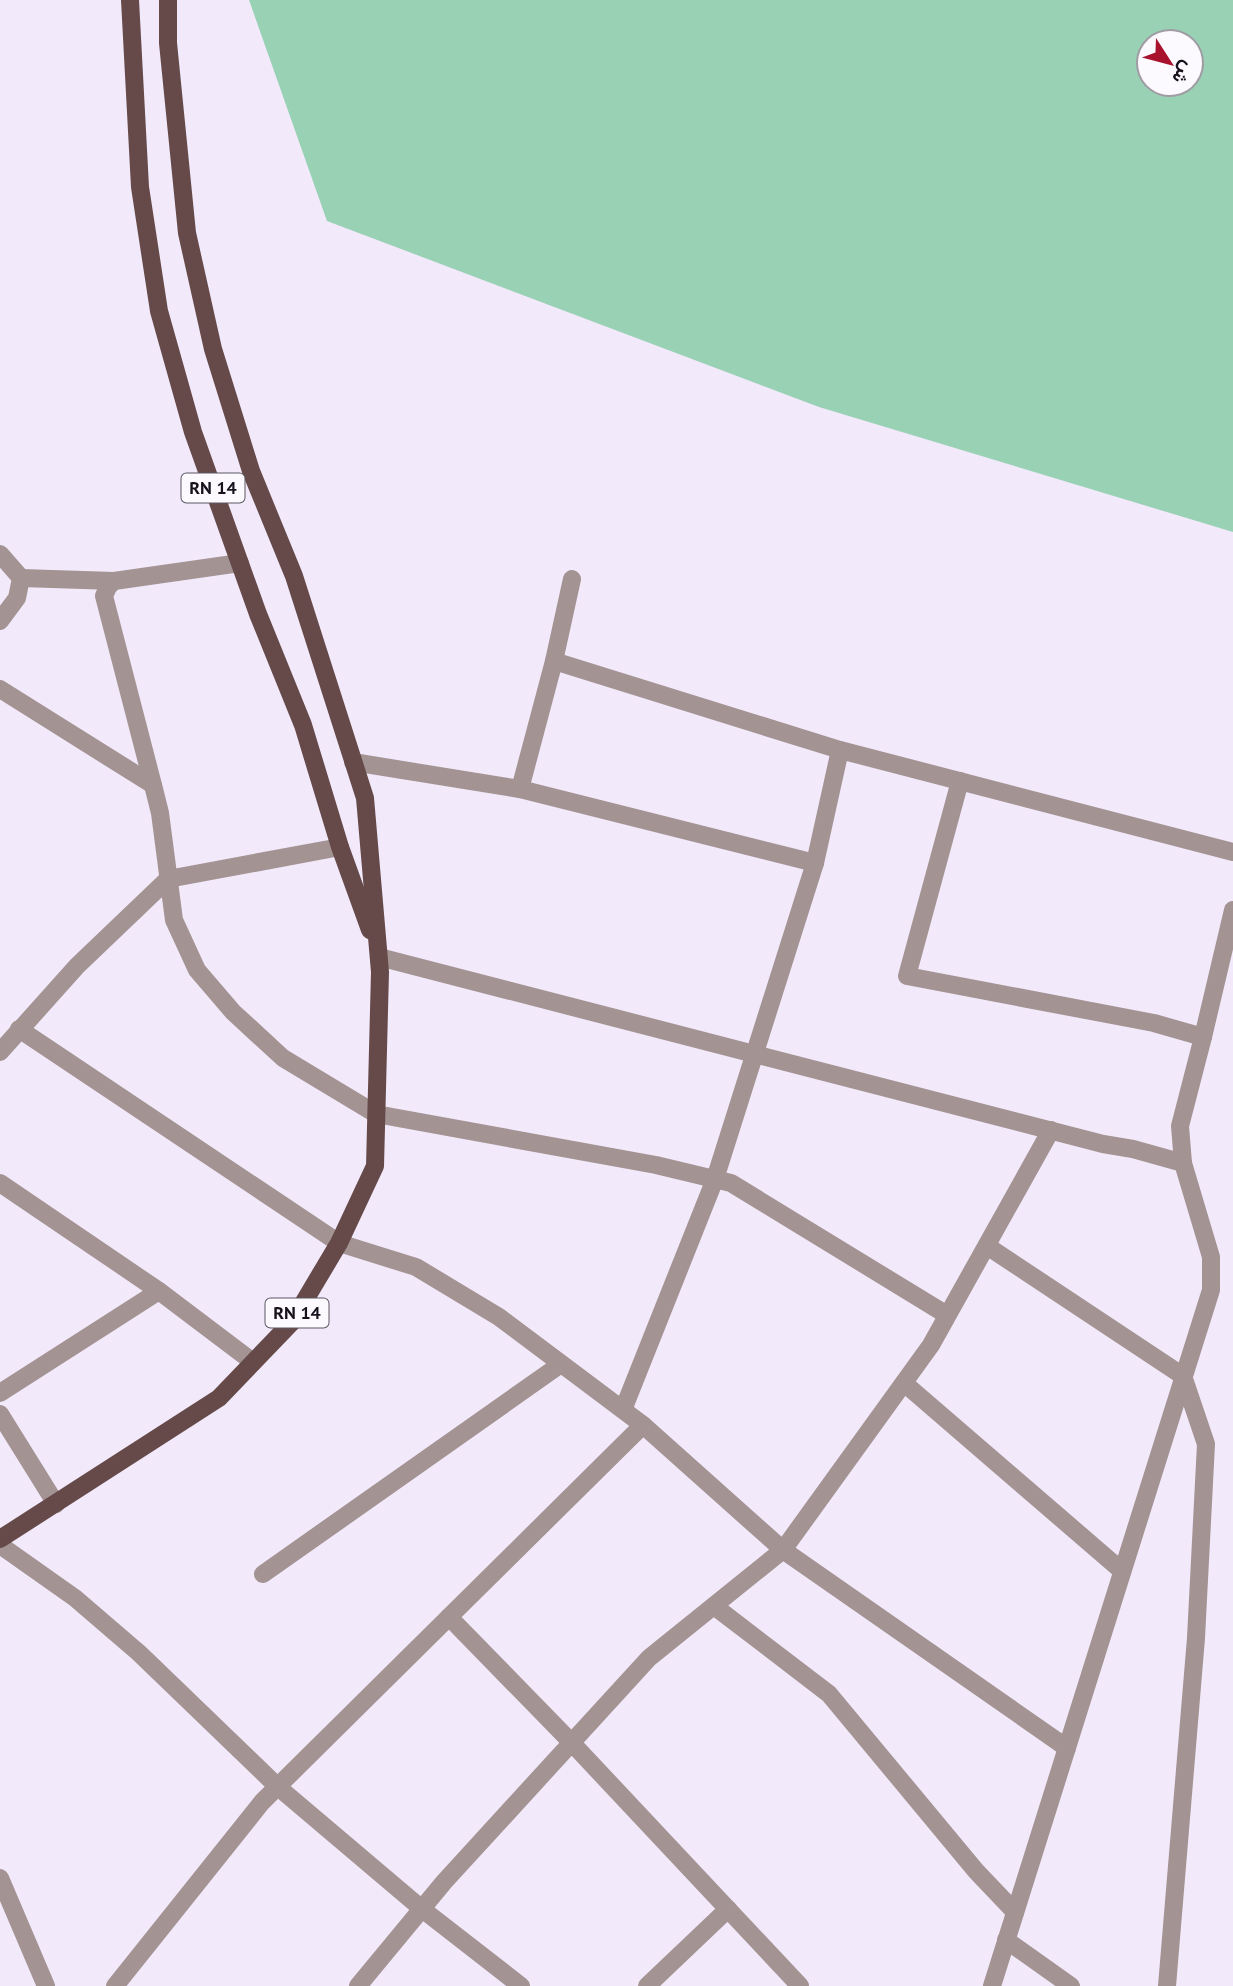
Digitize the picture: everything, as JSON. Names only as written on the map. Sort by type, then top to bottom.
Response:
[{"type":"main road","name":"RN 14","points":[[130,0],[140,187],[159,311],[193,432],[240,563],[303,724],[379,957]]},
{"type":"main road","name":"RN 14","points":[[0,1539],[219,1398],[292,1322],[339,1243],[375,1166],[379,957],[365,798],[294,576],[251,471],[213,349],[187,233],[168,43],[168,0]]},
{"type":"street","points":[[0,554],[21,578],[114,581],[240,563]]},
{"type":"street","points":[[0,621],[17,598],[21,578]]},
{"type":"street","points":[[520,789],[554,661],[572,579]]},
{"type":"street","points":[[114,581],[104,596],[160,813],[174,920],[197,970],[233,1012],[283,1058],[376,1114],[656,1165],[731,1183],[947,1315]]},
{"type":"street","points":[[554,661],[839,750],[1233,852]]},
{"type":"street","points":[[0,689],[153,785]]},
{"type":"street","points":[[623,1410],[715,1179],[815,863],[839,750]]},
{"type":"street","points":[[354,762],[520,789],[815,863]]},
{"type":"street","points":[[960,782],[907,976],[1154,1023],[1203,1037]]},
{"type":"street","points":[[0,1052],[77,966],[168,880],[341,847]]},
{"type":"street","points":[[992,1986],[1211,1290],[1211,1257],[1183,1163],[1180,1126],[1233,910]]},
{"type":"street","points":[[379,957],[1183,1163]]},
{"type":"street","points":[[19,1029],[339,1243],[416,1267],[499,1317],[643,1425],[783,1550],[1067,1748]]},
{"type":"street","points":[[358,1986],[422,1909],[649,1658],[783,1550],[931,1345],[1051,1130]]},
{"type":"street","points":[[0,1183],[159,1291],[253,1363]]},
{"type":"street","points":[[986,1246],[1183,1376],[1206,1444],[1196,1638],[1167,1986]]},
{"type":"street","points":[[0,1393],[159,1291]]},
{"type":"street","points":[[263,1574],[561,1364]]},
{"type":"street","points":[[904,1383],[1122,1571]]},
{"type":"street","points":[[0,1414],[56,1504]]},
{"type":"street","points":[[115,1986],[262,1802],[643,1425]]},
{"type":"street","points":[[0,1545],[75,1598],[139,1653],[278,1787],[422,1909],[521,1986]]},
{"type":"street","points":[[714,1606],[830,1694],[975,1871],[1015,1912]]},
{"type":"street","points":[[449,1617],[571,1742],[800,1986]]},
{"type":"street","points":[[1,1884],[46,1986]]},
{"type":"street","points":[[647,1986],[728,1909]]},
{"type":"street","points":[[1006,1940],[1071,1986]]},
{"type":"green space","points":[[249,0],[1233,0],[1233,532],[819,407],[327,221]]}]
